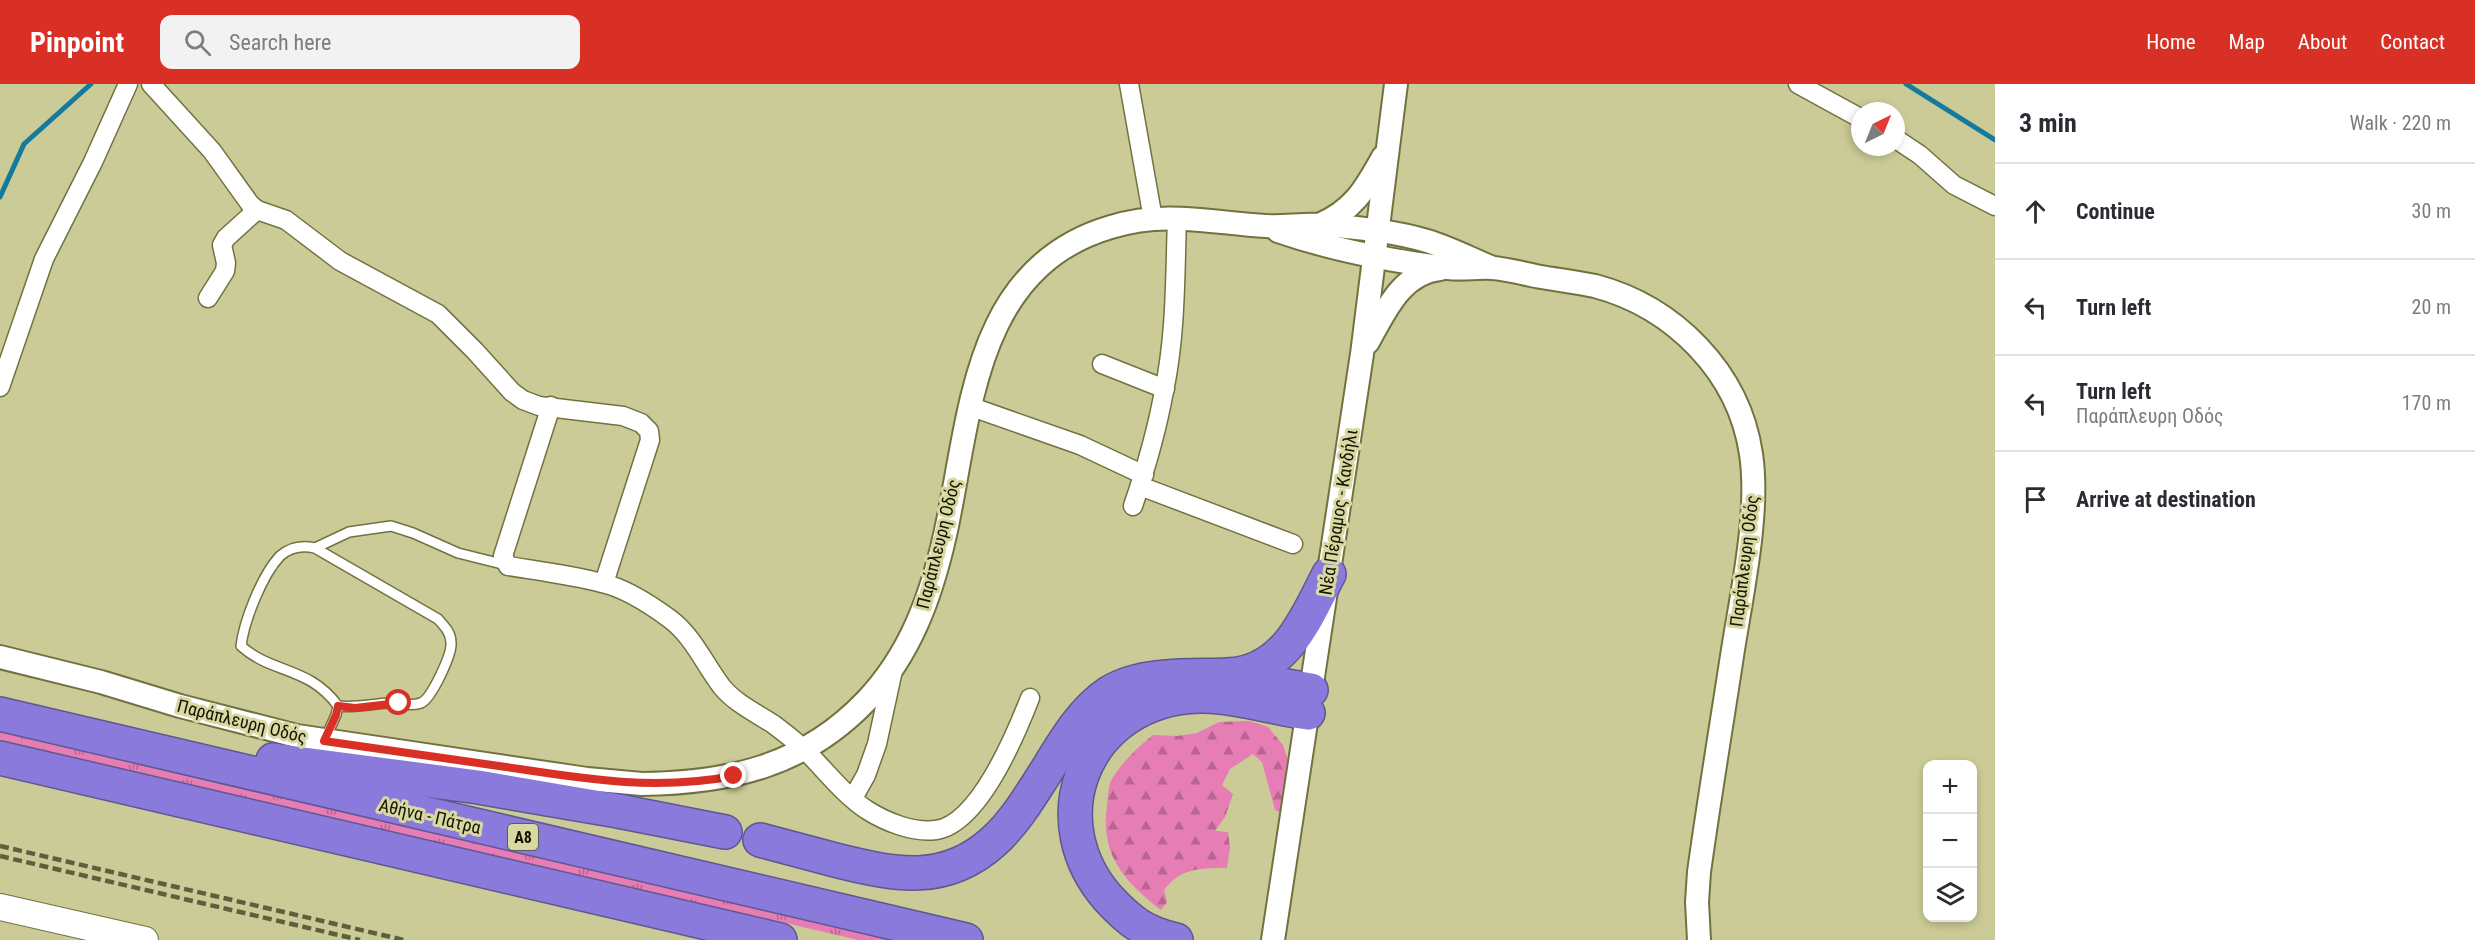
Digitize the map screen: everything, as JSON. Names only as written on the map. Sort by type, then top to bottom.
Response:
[{"type":"highway","points":[[760,840],[879,871],[923,874],[948,869],[981,851],[1006,829],[1032,794],[1076,724],[1110,692],[1124,685],[1151,678],[1200,674],[1223,675],[1255,669],[1282,651],[1301,628],[1329,574]]},
{"type":"highway","points":[[1223,675],[1309,702]]},
{"type":"highway","points":[[1176,940],[1152,934],[1129,920],[1099,888],[1089,872],[1076,838],[1075,818],[1076,798],[1088,760],[1105,738],[1126,720],[1156,704],[1177,698],[1219,697],[1309,702]]},
{"type":"highway","name":"Αθήνα - Πάτρα","points":[[0,714],[966,940]]},
{"type":"highway","points":[[81,734],[478,787],[724,832]]},
{"type":"highway","name":"Α8","points":[[0,758],[780,940]]},
{"type":"highway","points":[[623,903],[699,940]]},
{"type":"main road","points":[[0,907],[145,940]]},
{"type":"street","points":[[0,387],[44,259],[93,162],[128,84]]},
{"type":"street","points":[[152,84],[206,144],[244,198],[257,210],[286,220],[340,261],[438,314],[476,351],[512,393],[539,406],[623,416],[641,423],[650,431],[650,440],[604,583]]},
{"type":"street","points":[[1129,84],[1153,219]]},
{"type":"street","name":"Νέα Πέραμος - Κανδήλι","points":[[1274,934],[1362,354],[1396,84]]},
{"type":"street","points":[[1798,84],[1851,113]]},
{"type":"street","points":[[1905,145],[1954,185],[1995,206]]},
{"type":"street","points":[[1319,225],[1336,218],[1348,209],[1368,184],[1389,146]]},
{"type":"street","points":[[208,298],[225,271],[226,262],[222,245],[226,238],[257,210]]},
{"type":"street","points":[[1133,506],[1142,481],[1165,389],[1174,308],[1177,218]]},
{"type":"street","name":"Παράπλευρη Οδός","points":[[0,657],[101,682],[265,729],[324,741],[642,784],[677,784],[734,776],[758,770],[820,741],[851,717],[892,670],[906,649],[936,568],[945,535],[969,406],[994,327],[1004,309],[1031,274],[1067,246],[1110,227],[1153,219],[1177,218],[1266,226],[1319,225],[1425,240],[1493,268]]},
{"type":"street","name":"Παράπλευρη Οδός","points":[[1266,226],[1338,250],[1450,268],[1493,268],[1594,286],[1623,295],[1648,307],[1696,344],[1715,366],[1730,392],[1747,432],[1751,456],[1752,513],[1699,872],[1696,902],[1699,940]]},
{"type":"street","points":[[1362,354],[1386,311],[1405,284],[1417,275],[1430,270],[1450,268]]},
{"type":"street","points":[[1102,364],[1165,389]]},
{"type":"street","points":[[551,406],[503,556],[508,566],[604,583],[647,603],[672,620],[704,659],[723,688],[804,750],[866,809],[893,823],[935,830],[951,825],[967,811],[999,766],[1010,747],[1030,698]]},
{"type":"street","points":[[969,406],[1080,445],[1142,481],[1293,544]]},
{"type":"street","points":[[853,798],[866,774],[877,744],[892,670]]},
{"type":"lane","points":[[315,548],[349,532],[391,526],[459,553],[508,566]]},
{"type":"lane","points":[[303,545],[315,548],[438,619],[448,630],[452,644],[438,683],[430,696],[421,703],[407,705],[391,703],[355,708],[338,706],[318,683],[276,664],[254,658],[241,646],[243,629],[272,566],[281,555],[292,549],[303,545]]},
{"type":"lane","points":[[324,741],[338,706]]},
{"type":"green space","points":[[1249,721],[1268,727],[1283,745],[1290,766],[1282,813],[1275,810],[1262,762],[1253,754],[1230,769],[1222,785],[1233,794],[1225,817],[1215,831],[1228,832],[1230,848],[1227,868],[1200,869],[1177,877],[1164,890],[1167,902],[1161,910],[1126,877],[1111,853],[1106,823],[1108,792],[1112,779],[1131,755],[1153,735],[1177,736],[1197,733],[1219,722]]},
{"type":"green space","points":[[0,731],[894,940],[858,940],[0,740]]},
{"type":"waterway","points":[[0,197],[24,144],[91,84]]},
{"type":"waterway","points":[[1906,84],[1995,140]]},
{"type":"railway","points":[[0,846],[404,940]]},
{"type":"railway","points":[[0,856],[360,940]]},
{"type":"route","points":[[399,703],[355,708],[338,706],[324,741],[642,784],[677,784],[734,776]]}]
